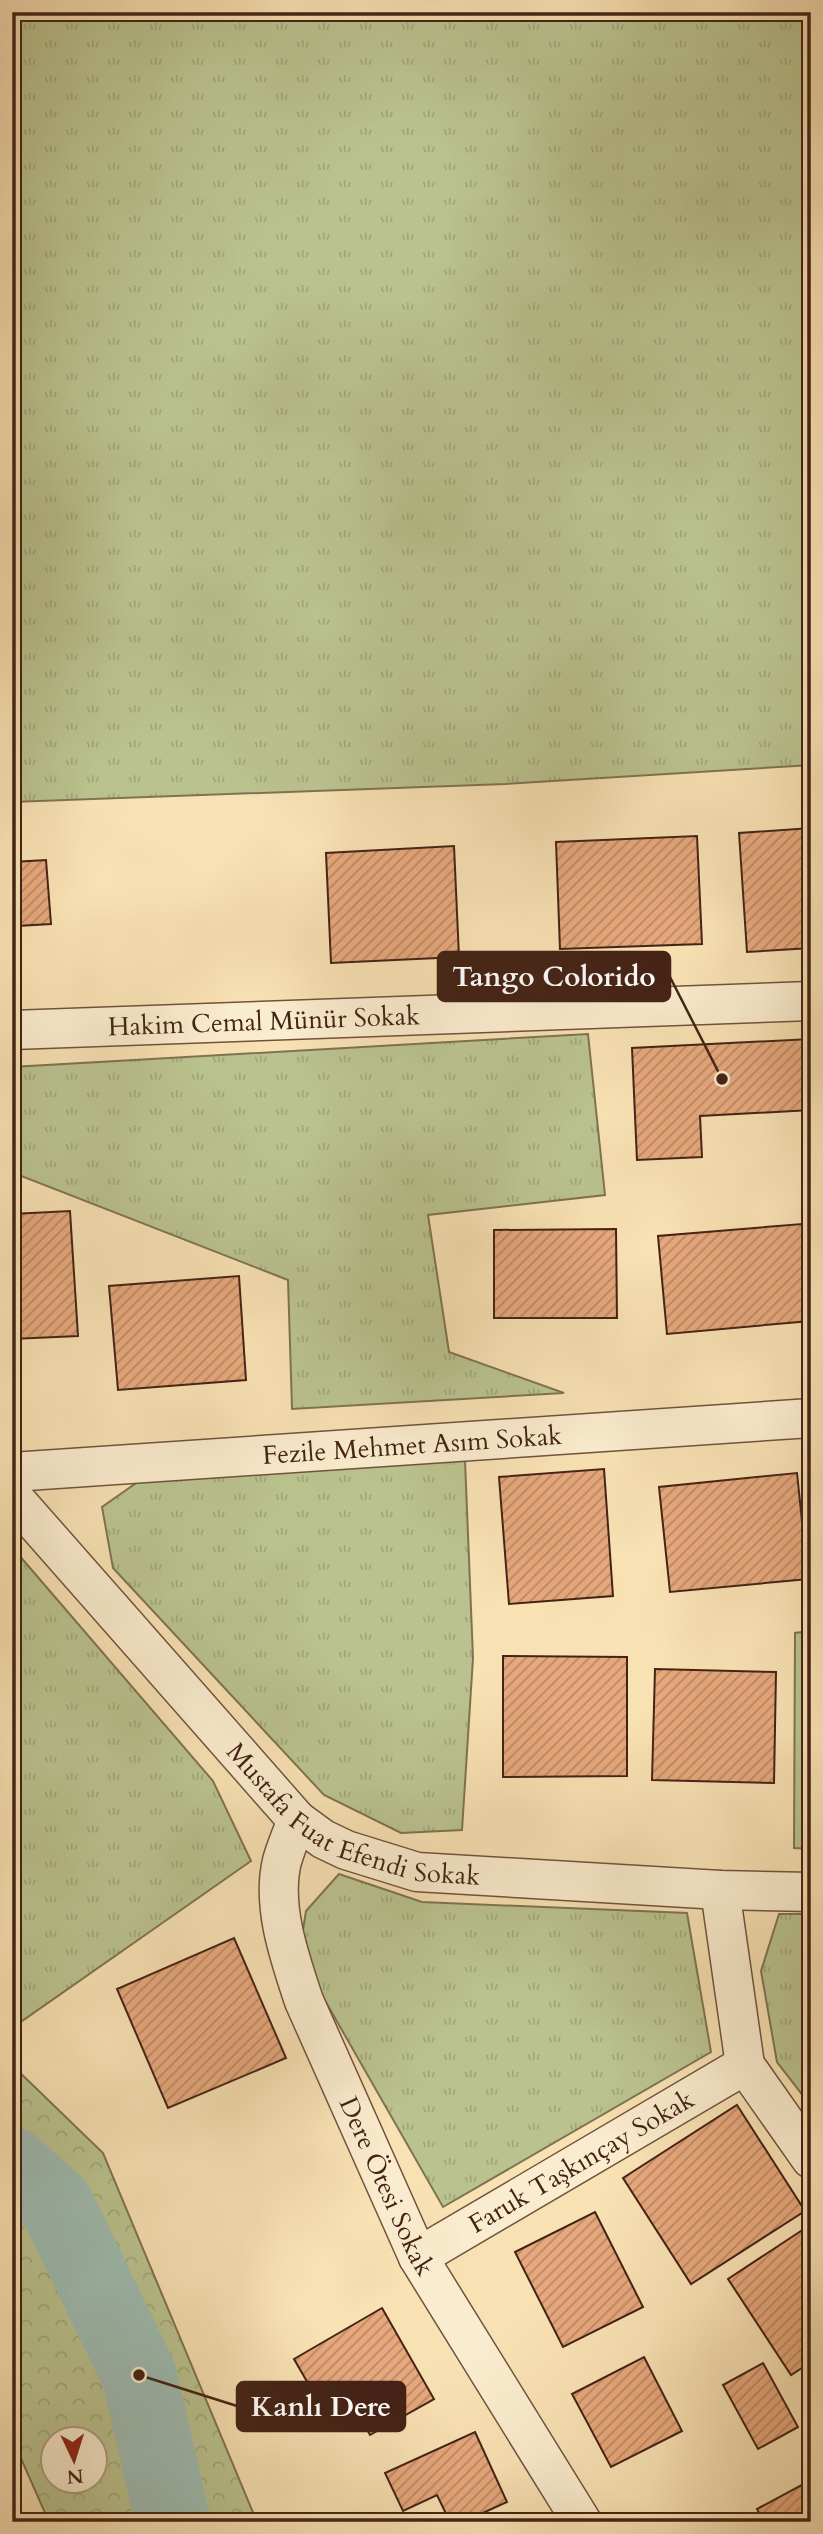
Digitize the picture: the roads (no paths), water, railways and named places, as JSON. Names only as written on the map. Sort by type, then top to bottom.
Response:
[{"type":"street","name":"Hakim Cemal Münür Sokak","points":[[12,1030],[811,1001]]},
{"type":"street","name":"Fezile Mehmet Asım Sokak","points":[[12,1472],[811,1418]]},
{"type":"street","name":"Mustafa Fuat Efendi Sokak","points":[[12,1496],[297,1820],[323,1839],[346,1850],[417,1872],[720,1890],[811,1892]]},
{"type":"street","name":"Dere Ötesi Sokak","points":[[297,1820],[282,1863],[279,1891],[291,1962],[304,2001],[418,2257],[582,2522]]},
{"type":"street","points":[[720,1890],[746,2065],[811,2158]]},
{"type":"street","name":"Faruk Taşkınçay Sokak","points":[[418,2257],[746,2065]]},
{"type":"waterway","points":[[12,2165],[56,2204],[139,2375],[173,2522]]},
{"type":"place","name":"Tango Colorido","points":[[722,1079]]},
{"type":"place","name":"Kanlı Dere","points":[[139,2375]]}]
